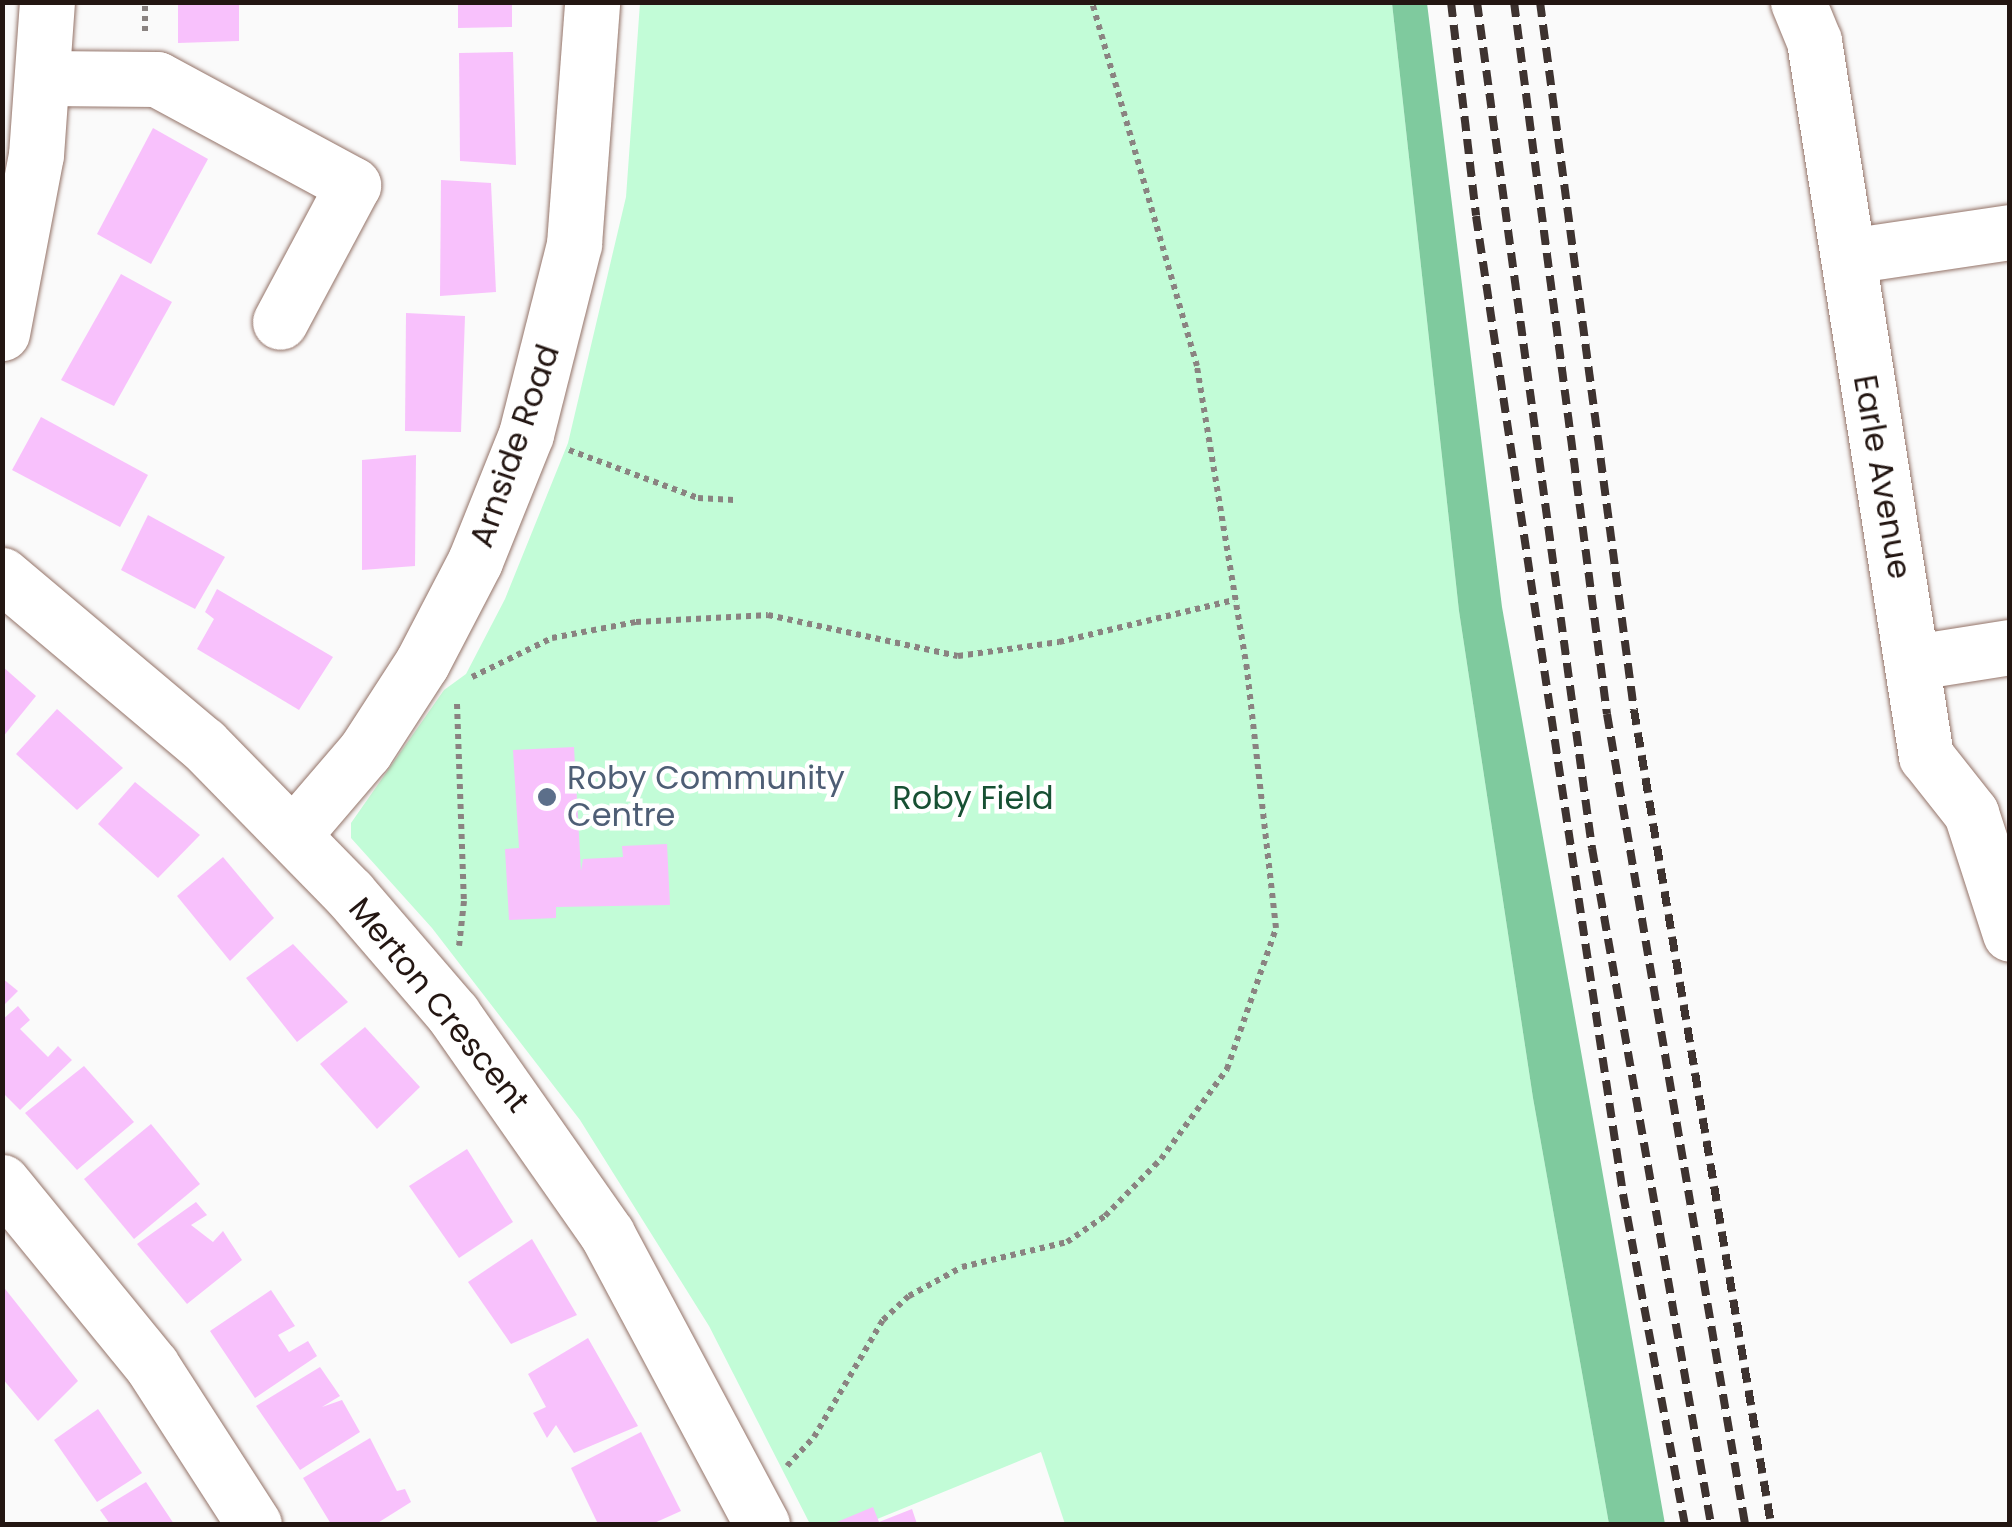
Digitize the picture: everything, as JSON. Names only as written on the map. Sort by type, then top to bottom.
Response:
[{"type":"street","points":[[2,332],[44,78],[48,2]]},
{"type":"street","name":"Arnside Road","points":[[293,835],[365,750],[451,613],[526,434],[574,244],[592,2]]},
{"type":"street","name":"Earle Avenue","points":[[1798,2],[1814,41],[1850,256],[1873,446],[1915,662],[1926,756],[1971,813],[2010,934]]},
{"type":"street","points":[[44,78],[157,79],[353,184],[280,322]]},
{"type":"street","points":[[1850,256],[2010,232]]},
{"type":"street","name":"Merton Crescent","points":[[2,575],[190,733],[293,835],[453,1014],[606,1234],[762,1524]]},
{"type":"street","points":[[1915,662],[2010,646]]},
{"type":"street","points":[[2,1182],[152,1366],[254,1524]]},
{"type":"path","points":[[784,1469],[814,1437],[858,1354],[896,1308],[962,1267],[1068,1242],[1106,1216],[1172,1146],[1227,1069],[1276,928],[1265,802],[1197,366],[1092,2]]},
{"type":"path","points":[[526,434],[698,498],[734,500]]},
{"type":"path","points":[[451,613],[456,685],[552,638],[636,622],[768,616],[958,656],[1059,642],[1234,600]]},
{"type":"path","points":[[453,1014],[464,901],[456,687]]},
{"type":"green space","name":"Roby Field","points":[[640,3],[1392,3],[1459,611],[1533,1098],[1609,1524],[1065,1524],[1041,1452],[865,1524],[810,1524],[709,1326],[580,1120],[432,928],[351,838],[351,823],[444,690],[466,674],[505,599],[568,443],[626,197]]},
{"type":"green space","points":[[1392,3],[1427,3],[1502,607],[1665,1524],[1609,1524],[1533,1098],[1459,611]]},
{"type":"building","points":[[178,2],[239,2],[239,41],[178,43]]},
{"type":"building","points":[[458,2],[512,2],[512,27],[458,28]]},
{"type":"building","points":[[513,52],[516,165],[460,161],[459,53]]},
{"type":"building","points":[[153,128],[208,159],[151,264],[97,234]]},
{"type":"building","points":[[441,180],[491,183],[496,292],[440,296]]},
{"type":"building","points":[[121,274],[172,302],[114,406],[61,380]]},
{"type":"building","points":[[406,313],[465,316],[461,432],[405,431]]},
{"type":"building","points":[[41,417],[148,475],[120,527],[12,470]]},
{"type":"building","points":[[416,455],[415,566],[362,570],[362,460]]},
{"type":"building","points":[[148,515],[225,557],[195,609],[121,570]]},
{"type":"building","points":[[217,589],[333,657],[299,710],[197,649],[214,619],[205,612]]},
{"type":"building","points":[[2,666],[36,696],[2,738]]},
{"type":"building","points":[[57,709],[123,768],[77,810],[16,754]]},
{"type":"building","name":"Roby Community Centre","points":[[574,747],[581,871],[583,859],[623,857],[622,846],[667,844],[670,905],[556,907],[556,918],[509,920],[505,849],[519,848],[513,750]]},
{"type":"building","points":[[135,782],[200,835],[158,878],[98,824]]},
{"type":"building","points":[[223,857],[274,918],[230,961],[177,896]]},
{"type":"building","points":[[293,944],[348,1002],[297,1042],[246,978]]},
{"type":"building","points":[[2,978],[18,991],[2,1007]]},
{"type":"building","points":[[18,1006],[30,1020],[20,1029],[48,1057],[58,1046],[72,1060],[20,1110],[2,1092],[2,1020]]},
{"type":"building","points":[[365,1027],[420,1087],[377,1129],[320,1064]]},
{"type":"building","points":[[84,1066],[134,1122],[77,1170],[25,1113]]},
{"type":"building","points":[[151,1124],[200,1184],[134,1239],[84,1179]]},
{"type":"building","points":[[467,1149],[513,1222],[459,1258],[409,1186]]},
{"type":"building","points":[[196,1202],[207,1215],[191,1225],[213,1242],[223,1231],[242,1260],[187,1304],[137,1244]]},
{"type":"building","points":[[532,1239],[577,1315],[511,1344],[468,1282]]},
{"type":"building","points":[[2,1285],[78,1381],[38,1421],[2,1378]]},
{"type":"building","points":[[271,1290],[295,1326],[278,1335],[289,1352],[308,1341],[317,1356],[255,1398],[210,1331]]},
{"type":"building","points":[[588,1338],[638,1426],[574,1453],[556,1425],[547,1438],[533,1413],[546,1407],[528,1374]]},
{"type":"building","points":[[320,1367],[340,1396],[322,1407],[342,1400],[360,1432],[300,1470],[256,1406]]},
{"type":"building","points":[[98,1409],[142,1473],[97,1502],[54,1440]]},
{"type":"building","points":[[641,1432],[681,1511],[652,1524],[598,1524],[571,1468]]},
{"type":"building","points":[[370,1438],[397,1491],[405,1489],[411,1502],[376,1524],[331,1524],[303,1478]]},
{"type":"building","points":[[146,1482],[174,1524],[110,1524],[100,1510]]},
{"type":"building","points":[[873,1507],[879,1522],[912,1509],[917,1524],[832,1524]]},
{"type":"railway","points":[[1451,2],[1476,216],[1623,1194],[1685,1524]]},
{"type":"railway","points":[[1477,2],[1592,848],[1711,1524]]},
{"type":"railway","points":[[1514,2],[1607,714],[1745,1524]]},
{"type":"railway","points":[[1540,2],[1634,710],[1771,1524]]},
{"type":"place","name":"Roby Community Centre","points":[[547,797]]}]
